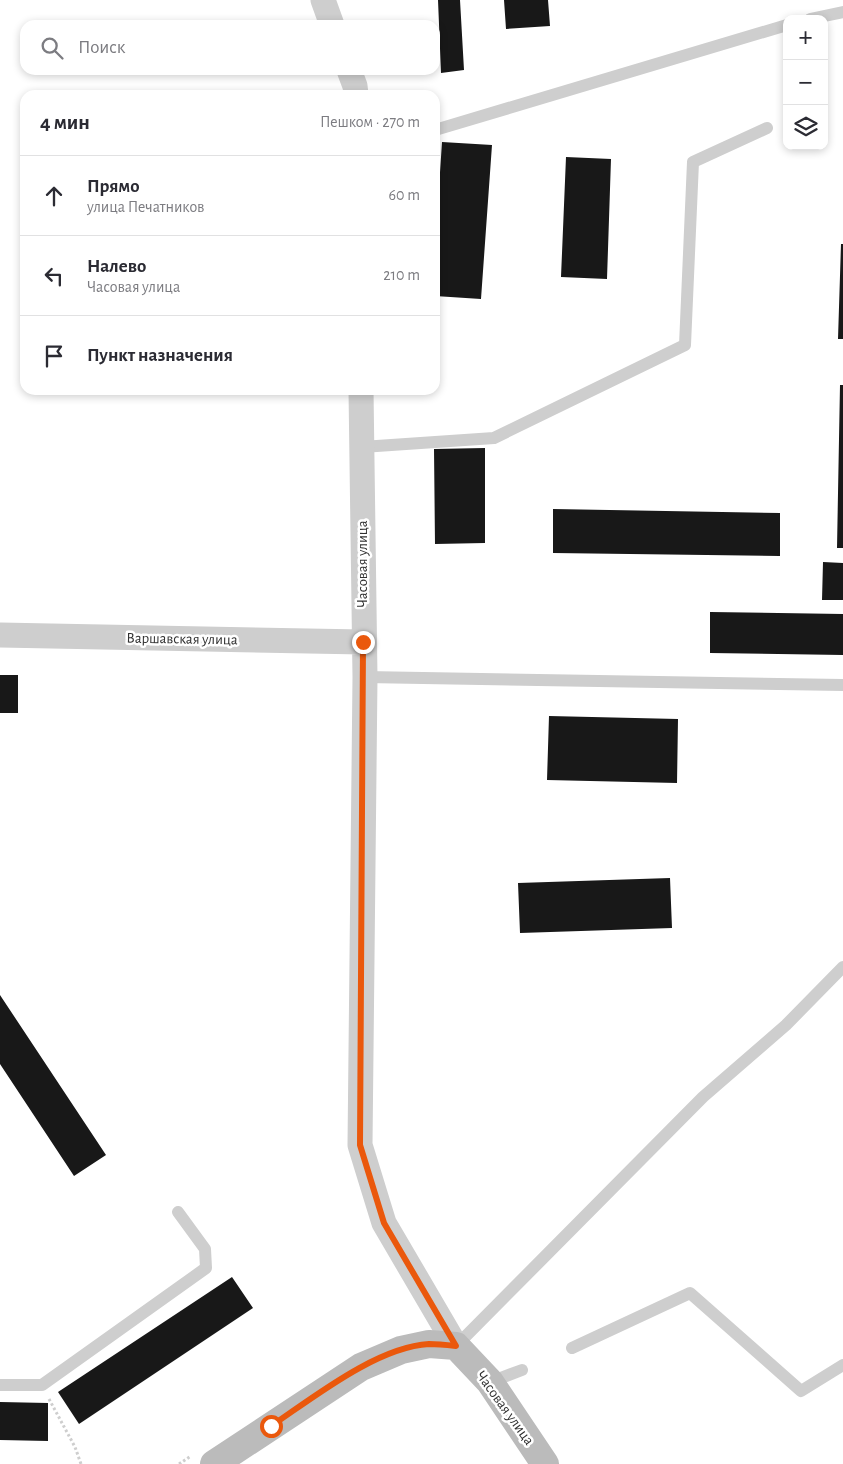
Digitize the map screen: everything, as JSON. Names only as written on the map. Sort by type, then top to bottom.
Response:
[{"type":"main road","points":[[203,1460],[361,1367],[401,1350],[428,1344],[456,1346]]},
{"type":"main road","name":"Часовая улица","points":[[456,1346],[490,1382],[545,1464]]},
{"type":"street","points":[[323,0],[330,20]]},
{"type":"street","points":[[351,75],[356,90]]},
{"type":"street","name":"Часовая улица","points":[[360,395],[364,677],[360,1145],[384,1223],[456,1346]]},
{"type":"street","name":"Варшавская улица","points":[[0,635],[363,642]]},
{"type":"lane","points":[[828,15],[843,12]]},
{"type":"lane","points":[[440,129],[783,27]]},
{"type":"lane","points":[[362,447],[494,438],[685,345],[693,162],[767,128]]},
{"type":"lane","points":[[364,677],[843,685]]},
{"type":"lane","points":[[456,1346],[703,1097],[786,1026],[843,967]]},
{"type":"lane","points":[[0,1384],[42,1385],[206,1268],[205,1249],[178,1212]]},
{"type":"lane","points":[[572,1348],[690,1293],[801,1391],[843,1365]]},
{"type":"lane","points":[[490,1382],[522,1370]]},
{"type":"path","points":[[42,1385],[75,1447],[81,1464]]},
{"type":"path","points":[[179,1464],[203,1460]]},
{"type":"building","points":[[438,0],[460,0],[464,70],[441,73]]},
{"type":"building","points":[[504,0],[548,0],[550,26],[506,29]]},
{"type":"building","points":[[442,142],[492,145],[481,299],[440,296],[440,172]]},
{"type":"building","points":[[566,157],[611,159],[607,279],[561,277]]},
{"type":"building","points":[[841,244],[843,244],[843,339],[838,339]]},
{"type":"building","points":[[840,385],[843,385],[843,548],[837,548]]},
{"type":"building","points":[[485,448],[485,543],[435,544],[434,449]]},
{"type":"building","points":[[553,509],[780,513],[780,556],[553,553]]},
{"type":"building","points":[[823,562],[843,563],[843,600],[822,600]]},
{"type":"building","points":[[710,612],[843,614],[843,655],[710,653]]},
{"type":"building","points":[[0,675],[18,675],[18,713],[0,713]]},
{"type":"building","points":[[549,716],[678,719],[677,783],[547,780]]},
{"type":"building","points":[[670,878],[672,928],[520,933],[518,883]]},
{"type":"building","points":[[0,995],[106,1155],[74,1176],[0,1064]]},
{"type":"building","points":[[232,1277],[253,1308],[79,1424],[58,1392]]},
{"type":"building","points":[[0,1402],[48,1403],[48,1441],[0,1440]]},
{"type":"route","points":[[271,1426],[361,1367],[401,1350],[428,1344],[456,1346],[384,1223],[360,1145],[363,642]]}]
